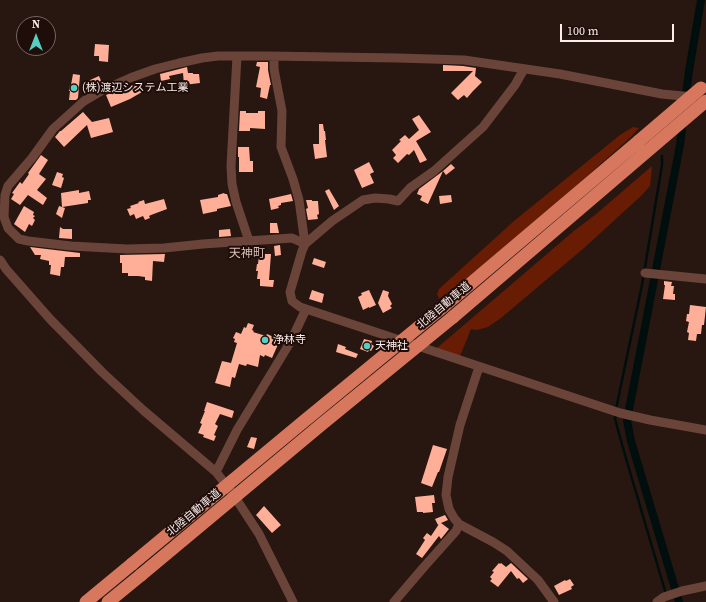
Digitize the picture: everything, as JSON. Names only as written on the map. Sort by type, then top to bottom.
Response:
[{"type":"highway","name":"北陸自動車道","points":[[86,602],[443,307],[639,141],[705,93]]},
{"type":"highway","name":"北陸自動車道","points":[[108,602],[453,317],[638,159],[705,93]]},
{"type":"street","points":[[305,244],[292,238],[164,248],[128,248],[71,246],[28,241],[19,239],[8,228],[4,217],[2,192],[32,158],[53,129],[84,101],[101,91],[155,69],[218,56],[464,60],[560,74],[662,94],[672,95],[705,93]]},
{"type":"street","points":[[237,56],[231,166],[232,184],[236,202],[249,241]]},
{"type":"street","points":[[274,57],[274,69],[282,111],[281,147],[298,200],[304,229],[305,244]]},
{"type":"street","points":[[524,69],[515,85],[483,127],[434,171],[410,188],[398,201],[375,198],[363,200],[313,236],[305,244],[302,251],[290,292],[292,301],[300,307],[620,413],[706,430]]},
{"type":"street","points":[[0,260],[50,320],[102,372],[143,410],[216,472],[231,491],[260,534],[293,602]]},
{"type":"street","points":[[645,273],[706,279]]},
{"type":"street","points":[[216,472],[237,430],[290,341],[306,309]]},
{"type":"street","points":[[479,367],[460,425],[448,477],[446,496],[449,509],[459,524],[507,551],[538,580],[554,602]]},
{"type":"street","points":[[394,602],[456,531],[459,524]]},
{"type":"street","points":[[660,600],[682,591],[706,586]]},
{"type":"shaded area","points":[[633,127],[639,128],[632,136],[539,219],[485,265],[439,299],[437,294],[439,289],[514,221],[620,135]]},
{"type":"shaded area","points":[[652,166],[650,186],[641,196],[584,248],[501,318],[488,327],[477,330],[471,329],[460,356],[436,348],[575,230],[595,215]]},
{"type":"building","points":[[95,44],[109,45],[108,62],[99,61],[99,56],[94,56]]},
{"type":"building","points":[[257,62],[268,62],[271,85],[267,99],[260,97],[261,88],[256,87],[260,67],[256,66]]},
{"type":"building","points":[[443,65],[476,68],[475,76],[482,82],[467,98],[464,95],[458,100],[451,93],[473,71],[443,71]]},
{"type":"building","points":[[187,67],[188,73],[199,74],[200,83],[184,85],[183,73],[169,76],[170,79],[161,81],[160,74]]},
{"type":"building","name":"(株)渡辺システム工業","points":[[73,74],[80,75],[78,98],[76,100],[69,100],[69,91]]},
{"type":"building","points":[[99,76],[102,83],[91,88],[88,81]]},
{"type":"building","points":[[140,81],[142,92],[111,107],[106,95]]},
{"type":"building","points":[[240,111],[246,111],[246,113],[258,113],[258,111],[265,111],[265,129],[250,128],[250,131],[239,131]]},
{"type":"building","points":[[83,112],[92,122],[109,118],[113,132],[91,138],[87,125],[64,147],[55,137]]},
{"type":"building","points":[[419,115],[431,132],[416,141],[427,160],[420,163],[414,150],[409,155],[407,154],[398,163],[393,158],[396,155],[392,150],[401,141],[399,140],[405,135],[409,139],[419,130],[412,119]]},
{"type":"building","points":[[319,124],[323,124],[325,131],[327,157],[315,159],[313,144],[319,144]]},
{"type":"building","points":[[238,147],[249,147],[250,161],[253,161],[253,172],[239,172]]},
{"type":"building","points":[[41,155],[48,160],[39,174],[46,179],[37,190],[47,198],[43,205],[28,195],[20,205],[11,199],[14,194],[12,193],[20,182],[22,184]]},
{"type":"building","points":[[369,162],[374,172],[370,174],[374,183],[362,188],[354,170]]},
{"type":"building","points":[[451,164],[455,168],[446,175],[443,171]]},
{"type":"building","points":[[443,171],[428,204],[420,200],[422,196],[417,194],[419,189]]},
{"type":"building","points":[[57,172],[63,174],[62,177],[64,178],[61,188],[52,185]]},
{"type":"building","points":[[329,189],[339,206],[334,210],[325,191]]},
{"type":"building","points":[[79,190],[79,193],[89,191],[91,200],[88,200],[88,203],[62,207],[61,193]]},
{"type":"building","points":[[224,193],[227,194],[231,206],[203,214],[200,200],[218,197],[218,195]]},
{"type":"building","points":[[291,194],[293,201],[281,203],[281,205],[278,206],[279,208],[271,210],[269,199]]},
{"type":"building","points":[[451,195],[452,202],[440,204],[439,196]]},
{"type":"building","points":[[164,199],[167,209],[149,216],[150,218],[145,220],[143,216],[136,219],[134,214],[130,216],[127,209],[131,208],[130,206],[144,200],[145,204]]},
{"type":"building","points":[[306,200],[318,201],[318,219],[308,220]]},
{"type":"building","points":[[24,206],[34,212],[33,215],[35,216],[33,218],[35,220],[32,226],[29,224],[25,232],[14,224]]},
{"type":"building","points":[[59,206],[65,208],[62,218],[56,214]]},
{"type":"building","points":[[270,223],[277,223],[279,233],[270,233]]},
{"type":"building","points":[[60,227],[63,229],[72,229],[72,239],[59,238]]},
{"type":"building","points":[[230,229],[231,236],[219,237],[219,230]]},
{"type":"building","points":[[280,245],[281,255],[275,256],[274,246]]},
{"type":"building","points":[[30,247],[80,253],[80,257],[65,257],[64,267],[61,267],[60,276],[50,274],[51,265],[49,265],[49,261],[40,259],[41,255],[35,255]]},
{"type":"building","points":[[165,254],[164,262],[153,261],[152,281],[145,280],[145,277],[128,276],[128,273],[122,273],[120,255]]},
{"type":"building","points":[[259,254],[271,254],[269,280],[274,280],[273,287],[260,286],[260,279],[257,279],[258,271],[256,271]]},
{"type":"building","points":[[314,258],[326,262],[324,268],[312,264]]},
{"type":"building","points":[[664,281],[672,282],[671,286],[674,286],[673,294],[675,294],[675,300],[663,299],[665,285]]},
{"type":"building","points":[[312,290],[324,294],[322,303],[309,299]]},
{"type":"building","points":[[369,290],[376,305],[363,310],[358,297],[362,295],[361,293]]},
{"type":"building","points":[[383,290],[389,292],[388,296],[392,304],[390,306],[392,308],[383,313],[378,303]]},
{"type":"building","points":[[690,305],[706,307],[704,325],[702,325],[701,334],[697,334],[696,341],[688,340],[689,333],[687,332],[689,322],[686,321],[687,314],[689,314]]},
{"type":"building","points":[[248,323],[254,325],[252,330],[254,331],[253,332],[266,336],[267,334],[280,340],[272,358],[265,355],[264,357],[260,355],[258,367],[247,364],[246,366],[239,364],[235,378],[232,377],[230,387],[215,383],[222,361],[231,363],[237,343],[234,342],[235,339],[233,338],[236,332],[241,334],[244,327],[246,328]]},
{"type":"building","name":"天神社","points":[[364,339],[372,341],[371,344],[374,346],[371,351],[369,350],[368,352],[360,349]]},
{"type":"building","points":[[338,344],[346,347],[345,349],[358,354],[356,358],[336,352]]},
{"type":"building","points":[[207,402],[234,411],[232,418],[220,414],[215,424],[218,426],[214,435],[216,436],[214,441],[203,437],[204,435],[198,433],[202,424],[200,423]]},
{"type":"building","points":[[251,437],[257,438],[254,449],[247,447]]},
{"type":"building","points":[[433,445],[447,449],[432,487],[421,483]]},
{"type":"building","points":[[434,495],[435,503],[432,503],[433,512],[417,512],[415,497]]},
{"type":"building","points":[[264,506],[281,525],[272,533],[256,515]]},
{"type":"building","points":[[445,515],[448,520],[441,523],[449,529],[441,539],[439,536],[422,558],[416,554],[425,540],[423,538],[427,533],[431,536],[439,524],[438,525],[435,519]]},
{"type":"building","points":[[499,563],[506,567],[511,563],[528,579],[523,583],[519,578],[517,579],[511,571],[498,587],[490,581],[492,579],[490,577],[494,572],[492,571]]},
{"type":"building","points":[[570,579],[574,585],[571,587],[572,589],[559,595],[554,586]]},
{"type":"waterway","points":[[685,102],[701,0]]},
{"type":"waterway","points":[[679,602],[631,441],[627,420],[680,145],[683,119]]},
{"type":"waterway","points":[[616,409],[642,285],[662,165],[662,156]]},
{"type":"waterway","points":[[616,414],[615,419],[666,594]]},
{"type":"place","name":"(株)渡辺システム工業","points":[[74,88]]},
{"type":"place","name":"浄林寺","points":[[265,340]]},
{"type":"place","name":"天神社","points":[[367,346]]},
{"type":"district","name":"天神町","points":[[247,254]]}]
